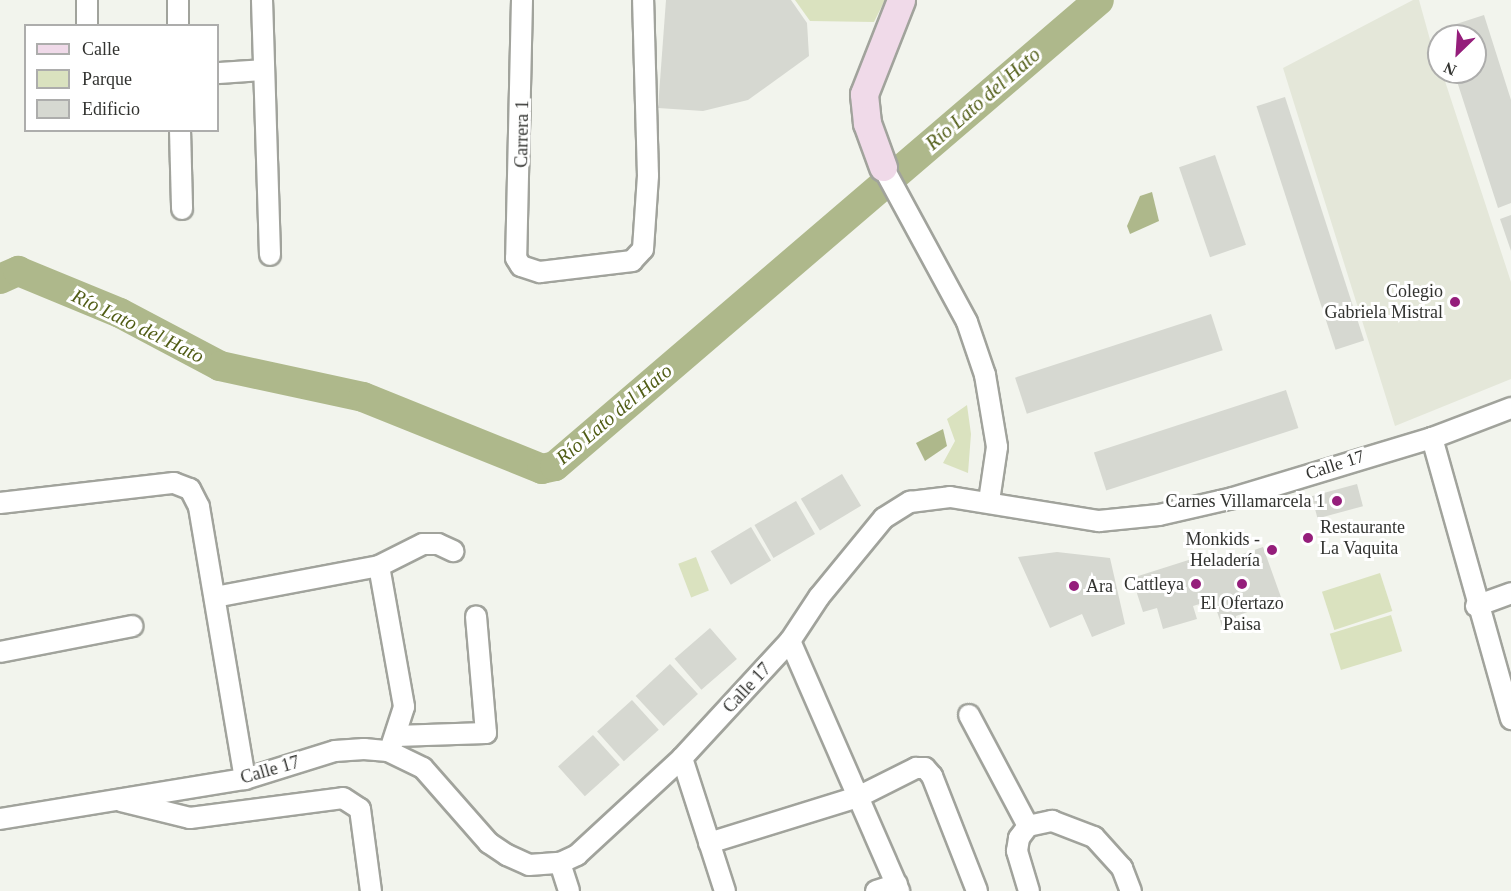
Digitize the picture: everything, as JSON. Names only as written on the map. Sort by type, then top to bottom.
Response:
[{"type":"street","points":[[87,0],[87,24]]},
{"type":"street","points":[[178,0],[178,24]]},
{"type":"street","points":[[262,0],[270,255]]},
{"type":"street","name":"Carrera 1","points":[[522,0],[516,258],[521,266],[540,272],[558,272],[632,261],[643,249],[648,176],[643,0]]},
{"type":"street","points":[[900,0],[864,94],[867,123],[883,167],[967,322],[991,402],[997,447],[989,501]]},
{"type":"street","points":[[219,73],[263,70]]},
{"type":"street","points":[[180,132],[182,209]]},
{"type":"street","name":"Calle 17","points":[[0,819],[245,779],[335,751],[392,743],[423,768],[489,843],[507,855],[530,865],[560,863],[577,855],[682,758],[790,641],[819,597],[884,518],[910,502],[950,497],[989,501],[1099,521],[1160,515],[1233,498],[1432,438],[1511,408]]},
{"type":"street","points":[[1432,438],[1476,606],[1511,719]]},
{"type":"street","points":[[0,503],[174,483],[190,489],[199,507],[245,779]]},
{"type":"street","points":[[214,597],[379,566],[423,544],[438,544],[453,551]]},
{"type":"street","points":[[379,566],[404,707],[392,743],[486,733],[476,616]]},
{"type":"street","points":[[1476,606],[1511,593]]},
{"type":"street","points":[[0,652],[132,626]]},
{"type":"street","points":[[790,641],[898,888],[876,891]]},
{"type":"street","points":[[969,715],[1028,826]]},
{"type":"street","points":[[682,758],[725,891]]},
{"type":"street","points":[[709,843],[858,797],[916,768],[925,768],[932,776],[977,891]]},
{"type":"street","points":[[116,800],[190,818],[343,798],[360,809],[371,891]]},
{"type":"street","points":[[1029,891],[1017,851],[1019,838],[1028,826],[1052,821],[1094,837],[1122,868],[1131,891]]},
{"type":"street","points":[[560,863],[569,891]]},
{"type":"shaded area","points":[[1413,0],[1419,0],[1427,29],[1427,84],[1446,84],[1511,282],[1511,379],[1395,426],[1283,68]]},
{"type":"shaded area","points":[[1152,192],[1159,221],[1130,234],[1127,226],[1140,196]]},
{"type":"shaded area","points":[[943,429],[947,446],[925,461],[916,443]]},
{"type":"green space","points":[[795,0],[885,0],[874,22],[810,21]]},
{"type":"green space","points":[[967,405],[971,434],[968,473],[943,463],[955,441],[947,419]]},
{"type":"green space","points":[[696,557],[709,591],[691,597],[678,564]]},
{"type":"green space","points":[[1380,573],[1392,611],[1334,630],[1322,592]]},
{"type":"green space","points":[[1391,615],[1402,651],[1341,670],[1330,634]]},
{"type":"building","points":[[666,0],[791,0],[807,23],[809,56],[748,100],[703,111],[658,108]]},
{"type":"building","points":[[1484,15],[1487,24],[1456,24]]},
{"type":"building","points":[[1487,24],[1511,100],[1511,203],[1498,208],[1458,84],[1487,84]]},
{"type":"building","points":[[1285,97],[1364,340],[1336,350],[1256,106]]},
{"type":"building","points":[[1215,155],[1246,245],[1210,257],[1179,167]]},
{"type":"building","points":[[1511,215],[1511,251],[1500,219]]},
{"type":"building","points":[[1211,314],[1223,350],[1027,414],[1015,378]]},
{"type":"building","points":[[1286,390],[1298,428],[1106,490],[1094,452]]},
{"type":"building","points":[[842,474],[861,506],[820,530],[801,499]]},
{"type":"building","name":"Carnes Villamarcela 1","points":[[1357,484],[1363,506],[1318,518],[1312,496]]},
{"type":"building","points":[[796,501],[815,534],[773,558],[754,525]]},
{"type":"building","points":[[751,527],[771,560],[731,585],[711,551]]},
{"type":"building","points":[[1263,547],[1282,600],[1236,616],[1236,624],[1223,629],[1213,600],[1193,606],[1197,619],[1163,629],[1157,608],[1143,612],[1132,578],[1198,557],[1201,568]]},
{"type":"building","name":"Ara","points":[[1057,552],[1110,558],[1125,624],[1092,637],[1082,614],[1050,628],[1018,557]]},
{"type":"building","points":[[710,628],[737,659],[701,690],[675,659]]},
{"type":"building","points":[[670,664],[698,694],[664,726],[636,696]]},
{"type":"building","points":[[632,700],[659,730],[624,761],[597,731]]},
{"type":"building","points":[[593,735],[620,765],[585,796],[558,766]]},
{"type":"waterway","name":"Río Lato del Hato","points":[[0,279],[18,271],[120,313],[220,366],[363,397],[542,469],[555,466],[1099,0]]},
{"type":"place","name":"Colegio Gabriela Mistral","points":[[1455,302]]},
{"type":"place","name":"Carnes Villamarcela 1","points":[[1337,501]]},
{"type":"place","name":"Restaurante La Vaquita","points":[[1308,538]]},
{"type":"place","name":"Monkids - Heladería","points":[[1272,550]]},
{"type":"place","name":"Cattleya","points":[[1196,584]]},
{"type":"place","name":"El Ofertazo Paisa","points":[[1242,584]]},
{"type":"place","name":"Ara","points":[[1074,586]]}]
